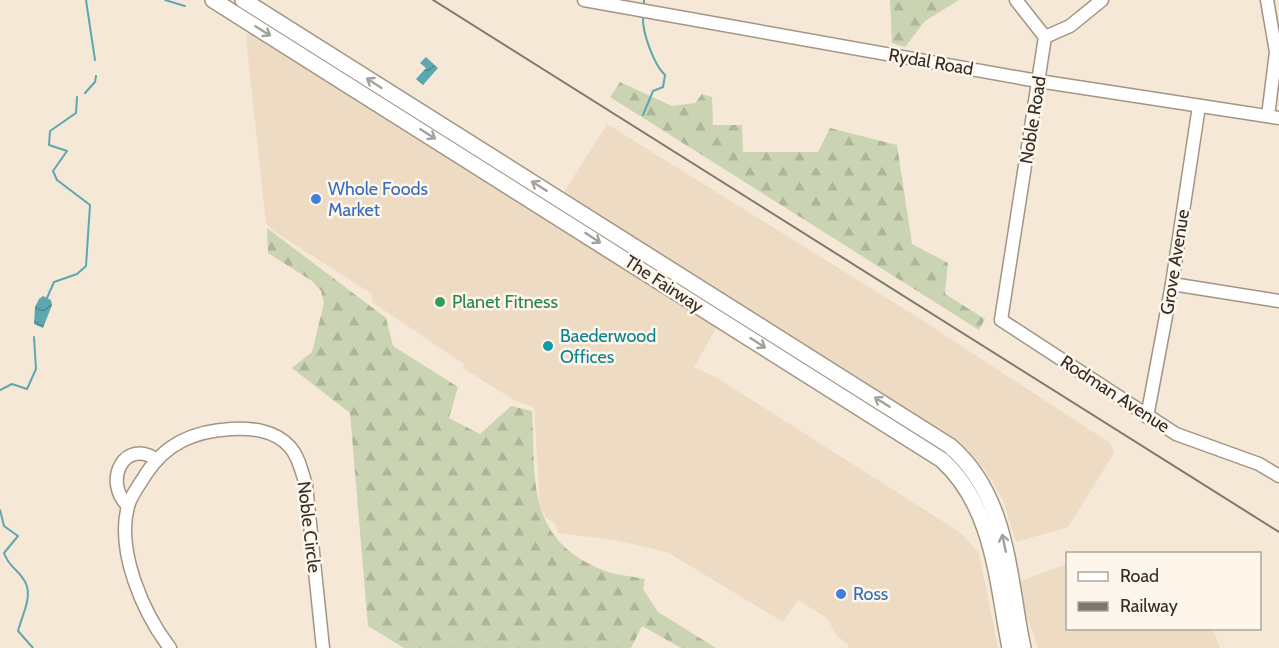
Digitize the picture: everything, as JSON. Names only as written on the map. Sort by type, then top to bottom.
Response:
[{"type":"main road","name":"The Fairway","points":[[213,0],[243,6],[910,420],[961,456],[986,489],[1000,526],[1023,648]]},
{"type":"main road","name":"The Fairway","points":[[243,6],[953,470],[975,503],[993,561],[1010,648]]},
{"type":"main road","points":[[901,434],[910,420]]},
{"type":"street","name":"Rydal Road","points":[[584,0],[1040,81],[1274,117]]},
{"type":"street","points":[[1016,0],[1045,37],[1070,26],[1102,0]]},
{"type":"street","points":[[1272,7],[1276,52],[1274,117]]},
{"type":"street","name":"Noble Road","points":[[1010,272],[1045,37]]},
{"type":"street","name":"Grove Avenue","points":[[1147,417],[1172,284],[1199,106]]},
{"type":"street","name":"Rodman Avenue","points":[[1010,272],[1001,320],[1176,434],[1259,464],[1279,476]]},
{"type":"street","points":[[1172,284],[1279,301]]},
{"type":"street","name":"Noble Circle","points":[[128,506],[157,460],[168,448],[185,439],[216,430],[255,428],[273,435],[290,447],[300,465],[306,485],[323,648]]},
{"type":"street","points":[[157,460],[147,452],[137,452],[126,459],[118,470],[115,485],[120,498],[128,506],[128,551],[134,581],[158,633],[170,648]]},
{"type":"shaded area","points":[[249,31],[716,328],[694,367],[717,378],[961,533],[979,553],[998,648],[848,648],[848,644],[837,636],[827,618],[798,600],[783,622],[667,552],[615,540],[558,533],[555,523],[546,518],[540,506],[534,407],[514,400],[463,368],[464,364],[372,302],[372,294],[272,230],[266,223],[246,38]]},
{"type":"shaded area","points":[[607,124],[914,315],[1110,443],[1114,453],[1068,527],[1016,542],[1003,500],[985,470],[958,443],[561,197]]},
{"type":"shaded area","points":[[1066,564],[1066,630],[1213,630],[1220,648],[1038,648],[1024,607],[1021,581]]},
{"type":"green space","points":[[890,0],[959,0],[925,21],[905,47],[892,43]]},
{"type":"green space","points":[[620,82],[672,106],[695,103],[702,94],[712,97],[713,125],[742,125],[743,152],[818,152],[830,128],[897,145],[912,244],[948,263],[945,294],[985,319],[979,330],[610,97]]},
{"type":"green space","points":[[267,228],[386,318],[393,346],[458,387],[449,418],[480,434],[511,406],[532,411],[535,482],[539,504],[558,540],[576,556],[600,569],[645,579],[643,589],[658,612],[716,648],[681,648],[642,626],[631,648],[404,648],[368,626],[350,413],[292,368],[312,352],[324,303],[321,291],[312,281],[268,253]]},
{"type":"water","points":[[426,57],[438,68],[423,85],[416,79],[426,68],[420,63]]},
{"type":"water","points":[[43,296],[51,300],[52,305],[43,328],[34,324],[35,307]]},
{"type":"waterway","points":[[86,0],[95,60]]},
{"type":"waterway","points":[[165,0],[185,6]]},
{"type":"waterway","points":[[643,17],[649,48],[665,75],[663,87],[653,91],[643,115]]},
{"type":"waterway","points":[[85,93],[95,82],[96,76]]},
{"type":"waterway","points":[[47,298],[54,282],[77,274],[86,266],[90,205],[57,180],[53,171],[67,151],[49,145],[50,131],[76,113],[77,97]]},
{"type":"waterway","points":[[0,390],[12,384],[27,389],[36,369],[34,337]]},
{"type":"waterway","points":[[0,510],[4,526],[18,536],[4,553],[27,586],[28,599],[18,631],[33,648]]},
{"type":"railway","points":[[433,0],[1279,532]]},
{"type":"place","name":"Whole Foods Market","points":[[316,199]]},
{"type":"place","name":"Planet Fitness","points":[[440,302]]},
{"type":"place","name":"Baederwood Offices","points":[[548,346]]},
{"type":"place","name":"Ross","points":[[841,594]]}]
